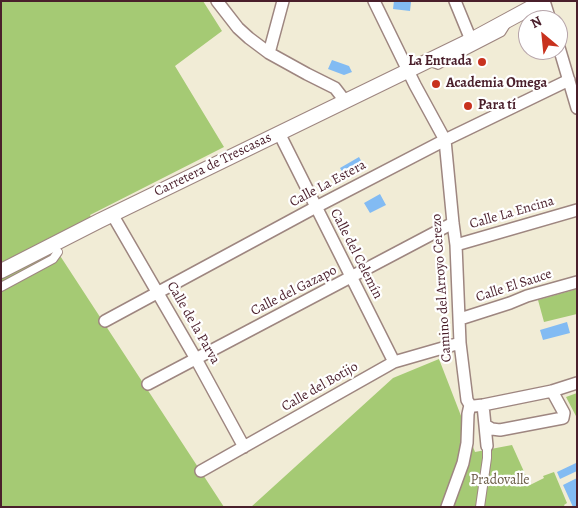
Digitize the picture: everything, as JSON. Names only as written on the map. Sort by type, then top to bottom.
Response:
[{"type":"street","points":[[217,1],[242,32],[269,53],[335,88],[345,102]]},
{"type":"street","points":[[269,53],[283,1]]},
{"type":"street","name":"Camino del Arroyo Cerezo","points":[[374,1],[408,71],[445,140],[456,245],[460,343],[470,405],[467,443],[446,507]]},
{"type":"street","points":[[455,1],[470,37]]},
{"type":"street","name":"Carretera de Trescasas","points":[[1,271],[112,214],[408,71],[470,37],[486,32],[544,1]]},
{"type":"street","points":[[571,66],[569,80],[577,108]]},
{"type":"street","name":"Calle La Estera","points":[[105,321],[316,207],[445,140],[569,80]]},
{"type":"street","name":"Calle del Celemín","points":[[279,133],[394,362]]},
{"type":"street","name":"Calle La Encina","points":[[456,245],[577,210]]},
{"type":"street","name":"Calle de la Parva","points":[[112,214],[196,358],[244,448]]},
{"type":"street","name":"Calle del Gazapo","points":[[148,384],[453,223]]},
{"type":"street","points":[[1,287],[49,262],[58,252]]},
{"type":"street","name":"Calle El Sauce","points":[[460,319],[526,296],[577,282]]},
{"type":"street","name":"Calle del Botijo","points":[[201,472],[394,362],[460,343]]},
{"type":"street","points":[[470,405],[483,406],[552,391],[577,383]]},
{"type":"street","points":[[485,425],[492,429],[500,430],[563,418],[564,413],[552,391]]},
{"type":"street","points":[[480,507],[487,458],[483,406]]},
{"type":"lane","name":"Carretera de Trescasas","points":[[426,62],[438,66],[502,33],[511,19]]},
{"type":"green space","points":[[1,1],[203,1],[222,31],[175,66],[224,147],[90,215],[96,226],[55,248],[224,507],[1,507]]},
{"type":"green space","points":[[577,289],[577,314],[544,322],[538,300]]},
{"type":"green space","name":"Pradovalle","points":[[439,359],[475,452],[512,445],[530,485],[544,478],[543,476],[554,472],[567,503],[564,505],[565,507],[251,507],[393,378]]},
{"type":"green space","points":[[577,393],[577,418],[566,397]]},
{"type":"water","points":[[394,1],[411,2],[410,11],[393,9]]},
{"type":"water","points":[[332,60],[349,66],[352,72],[344,75],[328,69]]},
{"type":"water","points":[[359,157],[365,168],[346,178],[340,168]]},
{"type":"water","points":[[380,194],[386,205],[370,213],[364,203]]},
{"type":"water","points":[[567,322],[570,333],[543,340],[540,330]]},
{"type":"water","points":[[576,463],[577,471],[560,479],[557,472]]},
{"type":"water","points":[[577,478],[577,507],[573,507],[563,485]]},
{"type":"place","name":"La Entrada","points":[[482,62]]},
{"type":"place","name":"Academia Omega","points":[[436,84]]},
{"type":"place","name":"Para tí","points":[[468,106]]}]
